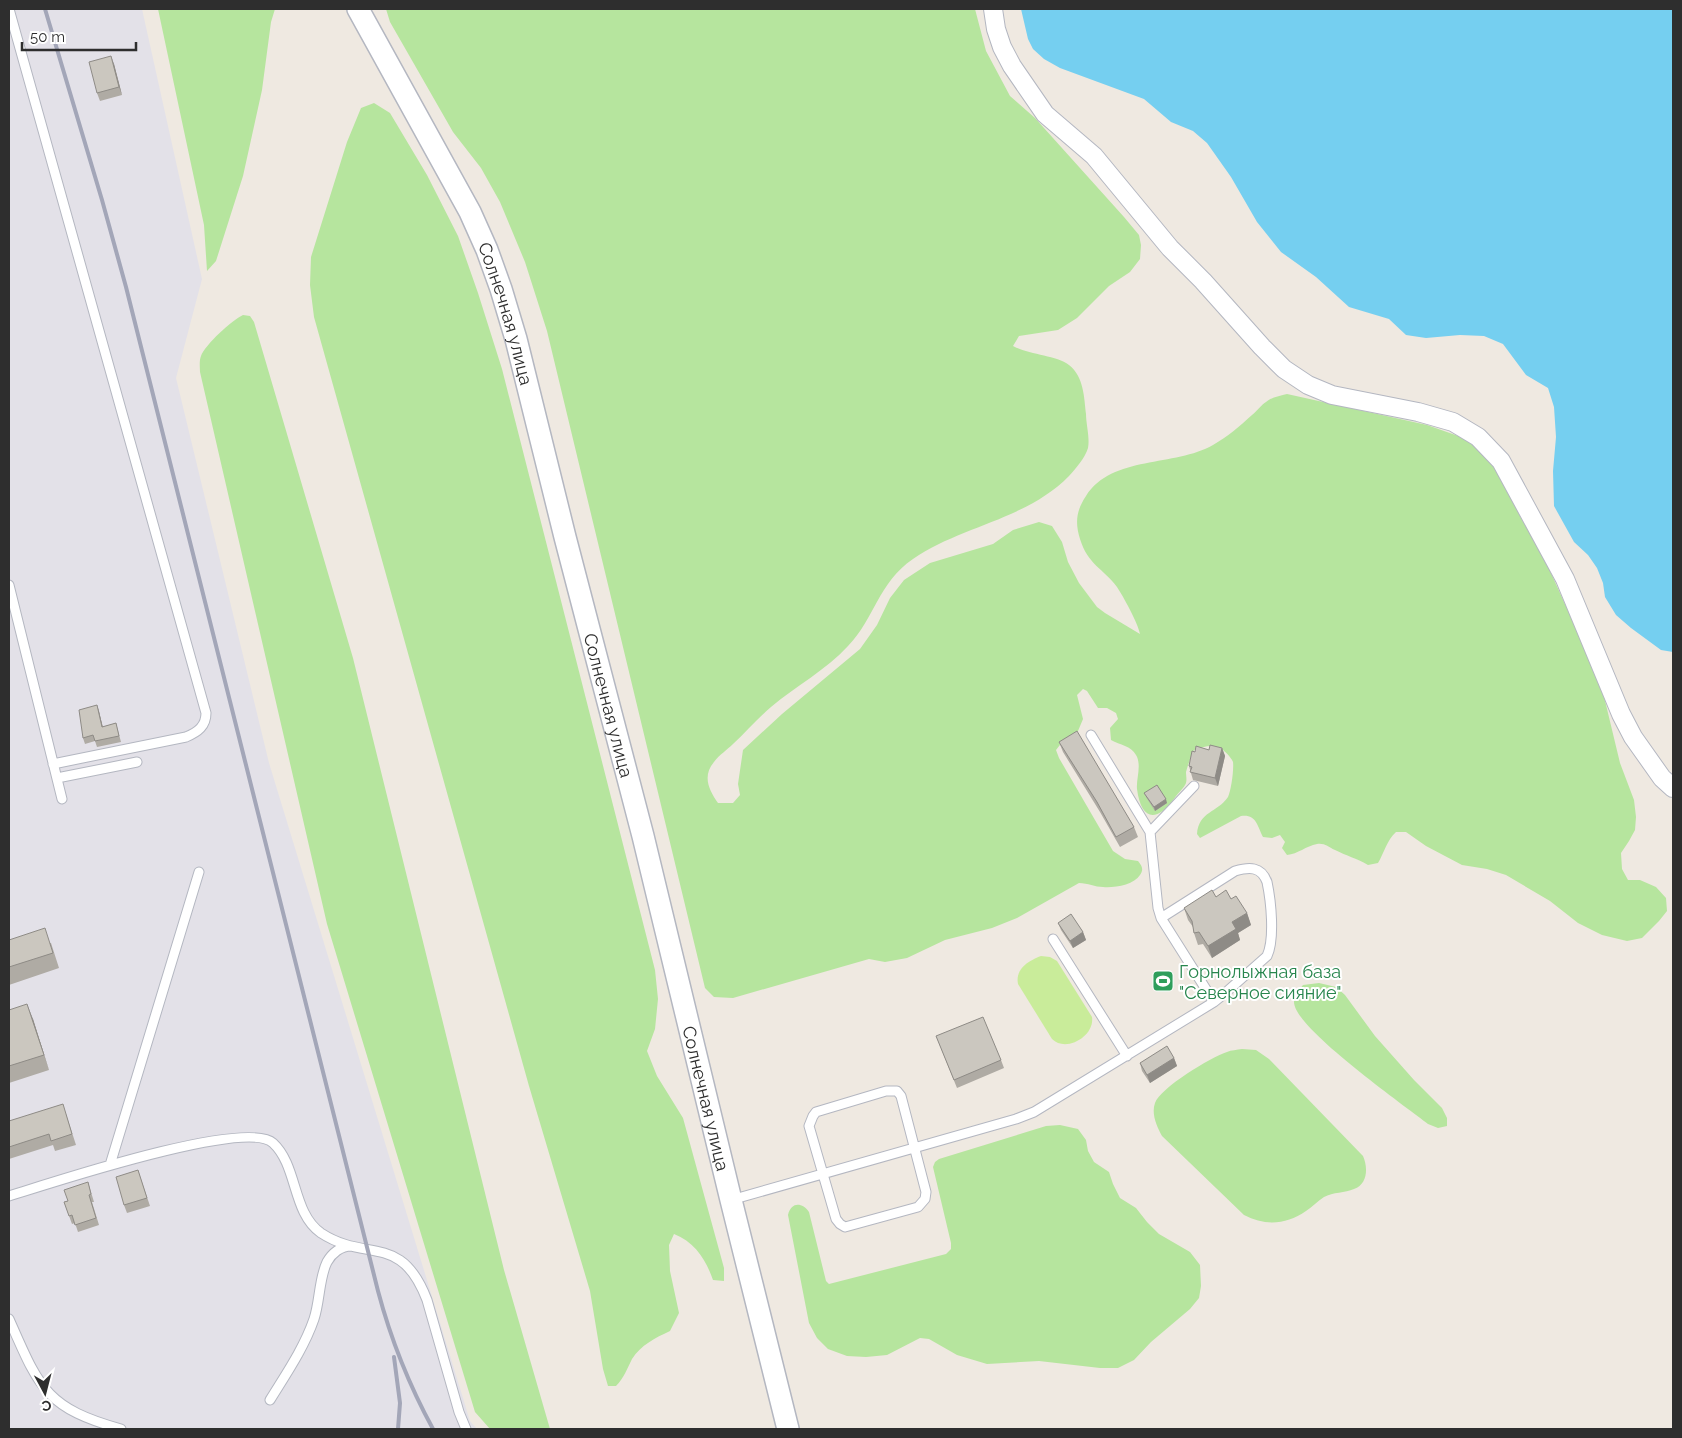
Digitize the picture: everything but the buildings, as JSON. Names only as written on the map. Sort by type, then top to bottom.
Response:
[{"type":"street","name":"Солнечная улица","points":[[358,9],[470,212],[487,250],[501,289],[516,339],[565,537],[643,836],[788,1429]]},
{"type":"street","points":[[993,9],[996,29],[1002,46],[1012,66],[1045,114],[1094,156],[1170,248],[1284,369],[1308,384],[1332,395],[1418,412],[1453,422],[1478,437],[1501,461],[1565,578],[1621,714],[1633,737],[1662,778],[1673,788]]},
{"type":"lane","points":[[9,9],[206,713],[203,726],[186,737],[53,764]]},
{"type":"lane","points":[[9,585],[12,612],[62,799]]},
{"type":"lane","points":[[1091,735],[1150,832],[1158,908],[1161,918],[1214,1002]]},
{"type":"lane","points":[[57,778],[137,762]]},
{"type":"lane","points":[[1150,832],[1194,786]]},
{"type":"lane","points":[[731,1200],[1016,1119],[1034,1112],[1214,1002],[1267,956],[1270,950],[1272,939],[1268,886],[1265,877],[1259,870],[1254,868],[1235,871],[1161,918]]},
{"type":"lane","points":[[110,1165],[199,872]]},
{"type":"lane","points":[[1053,939],[1127,1056]]},
{"type":"lane","points":[[886,1091],[897,1092],[901,1096],[926,1192],[922,1204],[918,1207],[845,1227],[836,1219],[822,1174],[809,1126],[816,1112],[886,1091]]},
{"type":"lane","points":[[9,1196],[110,1165],[226,1138],[260,1137],[272,1142],[280,1152],[301,1204],[312,1224],[328,1236],[357,1246],[378,1250],[395,1257],[408,1267],[421,1285],[459,1412],[466,1429]]},
{"type":"lane","points":[[270,1400],[300,1350],[309,1331],[317,1307],[327,1262],[341,1248],[357,1246]]},
{"type":"lane","points":[[9,1319],[31,1368],[46,1391],[65,1407],[80,1415],[120,1429]]},
{"type":"shaded area","points":[[9,9],[142,9],[202,279],[176,378],[269,763],[470,1421],[477,1429],[9,1429]]},
{"type":"green space","points":[[158,9],[275,9],[271,22],[262,90],[243,176],[216,261],[207,271],[204,225]]},
{"type":"green space","points":[[386,9],[975,9],[986,51],[1010,96],[1035,118],[1139,235],[1141,245],[1140,259],[1130,272],[1109,286],[1077,318],[1058,330],[1019,336],[1013,346],[1064,362],[1078,375],[1084,394],[1089,440],[1087,452],[1080,463],[1052,491],[1033,503],[1014,513],[932,547],[901,568],[884,590],[865,624],[848,646],[830,663],[771,707],[718,757],[710,767],[708,783],[718,803],[733,803],[740,795],[738,784],[743,750],[782,714],[860,649],[877,625],[890,598],[904,580],[930,563],[993,544],[1013,530],[1039,522],[1052,526],[1062,542],[1068,562],[1079,583],[1097,607],[1140,634],[1117,587],[1092,561],[1083,548],[1077,522],[1078,512],[1086,496],[1097,483],[1111,474],[1145,463],[1198,452],[1213,445],[1238,427],[1268,400],[1287,394],[1427,425],[1461,437],[1476,446],[1488,457],[1498,471],[1521,518],[1546,562],[1601,684],[1620,763],[1634,800],[1636,817],[1635,830],[1621,853],[1622,869],[1628,880],[1640,880],[1656,887],[1666,898],[1667,911],[1642,938],[1627,941],[1602,935],[1578,923],[1550,901],[1506,875],[1487,869],[1462,865],[1426,846],[1406,832],[1396,832],[1378,863],[1368,865],[1322,844],[1313,845],[1287,855],[1282,848],[1285,842],[1280,835],[1272,838],[1263,837],[1255,821],[1246,816],[1241,816],[1200,838],[1197,834],[1201,821],[1224,802],[1229,794],[1233,762],[1226,752],[1214,746],[1194,750],[1186,772],[1184,787],[1161,812],[1150,815],[1142,807],[1139,799],[1137,785],[1139,763],[1136,755],[1128,748],[1111,740],[1110,728],[1118,719],[1116,713],[1107,708],[1098,708],[1087,691],[1083,689],[1077,695],[1083,719],[1078,731],[1063,741],[1056,750],[1113,851],[1125,859],[1138,861],[1141,864],[1142,871],[1137,878],[1129,883],[1113,887],[1100,887],[1079,883],[1017,918],[992,928],[945,940],[907,958],[885,962],[869,959],[733,998],[714,997],[705,988],[547,331],[525,262],[500,202],[481,168],[453,132],[390,22]]},
{"type":"green space","points":[[374,103],[390,113],[427,175],[458,236],[502,369],[655,970],[658,999],[655,1029],[647,1051],[657,1076],[683,1118],[724,1268],[724,1281],[713,1280],[699,1252],[688,1242],[674,1234],[669,1245],[670,1271],[679,1313],[670,1331],[649,1342],[636,1354],[616,1386],[608,1386],[603,1369],[590,1291],[529,1086],[314,317],[310,285],[311,257],[347,142],[361,108]]},
{"type":"green space","points":[[243,315],[250,316],[254,322],[353,658],[504,1270],[550,1429],[490,1429],[475,1412],[327,924],[200,372],[200,358],[204,351],[226,327]]},
{"type":"green space","points":[[1041,956],[1050,957],[1057,961],[1092,1017],[1092,1024],[1089,1030],[1084,1036],[1072,1043],[1058,1043],[1052,1039],[1018,984],[1019,974],[1024,966]]},
{"type":"green space","points":[[1319,983],[1336,987],[1345,995],[1375,1036],[1442,1108],[1447,1118],[1447,1126],[1438,1128],[1428,1124],[1352,1066],[1312,1029],[1299,1014],[1294,1000],[1303,985]]},
{"type":"green space","points":[[1242,1049],[1256,1050],[1269,1059],[1363,1156],[1366,1165],[1366,1175],[1359,1187],[1324,1197],[1306,1211],[1291,1219],[1268,1222],[1252,1219],[1244,1215],[1162,1136],[1154,1116],[1154,1107],[1166,1089],[1199,1066],[1229,1051]]},
{"type":"green space","points":[[1060,1125],[1078,1129],[1086,1140],[1088,1151],[1094,1162],[1109,1172],[1120,1198],[1136,1208],[1159,1234],[1190,1252],[1200,1265],[1201,1286],[1199,1298],[1190,1309],[1151,1342],[1134,1360],[1118,1368],[1100,1368],[1039,1361],[987,1364],[957,1355],[929,1339],[920,1338],[887,1355],[847,1356],[828,1349],[817,1338],[809,1323],[788,1215],[794,1206],[803,1206],[809,1212],[826,1281],[829,1284],[946,1254],[951,1249],[951,1243],[933,1167],[935,1162],[939,1159],[1046,1126]]},
{"type":"water","points":[[1021,9],[1673,9],[1673,652],[1661,650],[1616,615],[1605,597],[1603,583],[1597,568],[1588,555],[1574,542],[1554,506],[1553,471],[1556,437],[1554,407],[1548,388],[1526,375],[1503,344],[1484,336],[1460,335],[1426,338],[1406,335],[1389,319],[1349,307],[1316,277],[1281,252],[1257,222],[1231,177],[1207,143],[1193,131],[1171,122],[1144,99],[1060,68],[1044,59],[1033,49],[1028,39]]},
{"type":"railway","points":[[45,9],[126,287],[378,1291],[401,1362],[433,1429]]},
{"type":"railway","points":[[394,1357],[400,1403],[398,1429]]},
{"type":"place","name":"Горнолыжная база \"Северное сияние\"","points":[[1163,981]]}]
